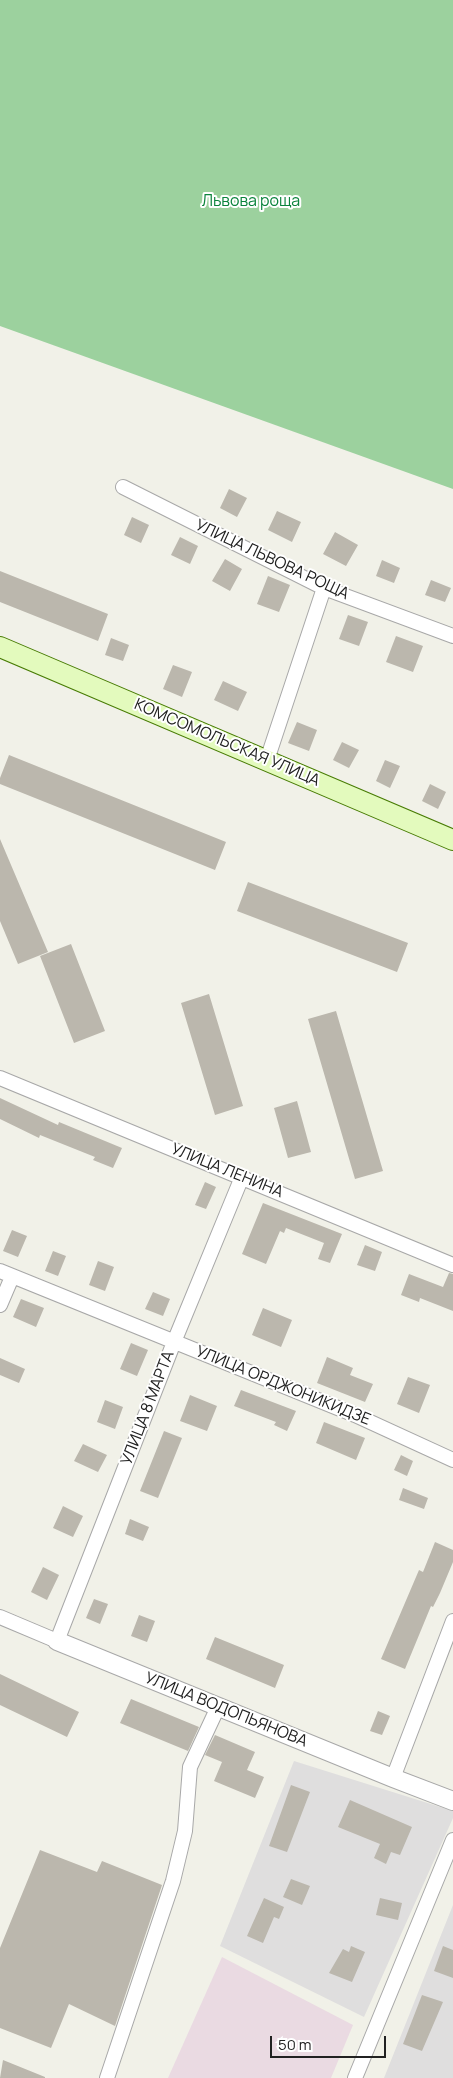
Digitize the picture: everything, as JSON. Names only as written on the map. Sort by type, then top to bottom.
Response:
[{"type":"main road","name":"КОМСОМОЛЬСКАЯ УЛИЦА","points":[[0,647],[453,840]]},
{"type":"street","name":"УЛИЦА ЛЬВОВА РОЩА","points":[[122,487],[324,588],[453,636]]},
{"type":"street","points":[[267,760],[324,588]]},
{"type":"street","name":"УЛИЦА ЛЕНИНА","points":[[0,1078],[453,1265]]},
{"type":"street","name":"УЛИЦА 8 МАРТА","points":[[58,1641],[174,1342],[242,1177]]},
{"type":"street","points":[[0,1305],[6,1274]]},
{"type":"street","name":"УЛИЦА ОРДЖОНИКИДЗЕ","points":[[6,1274],[355,1415],[453,1460]]},
{"type":"street","name":"УЛИЦА ВОДОПЬЯНОВА","points":[[0,1617],[393,1778],[453,1800]]},
{"type":"street","points":[[393,1778],[453,1621]]},
{"type":"street","points":[[106,2078],[173,1881],[185,1831],[190,1767],[218,1706]]},
{"type":"street","points":[[355,2078],[453,1840]]},
{"type":"shaded area","points":[[294,1761],[453,1811],[453,1818],[364,2017],[220,1946]]},
{"type":"shaded area","points":[[453,1905],[453,2078],[384,2078]]},
{"type":"shaded area","points":[[222,1957],[353,2025],[331,2078],[168,2078]]},
{"type":"green space","name":"Львова роща","points":[[0,0],[453,0],[453,489],[0,326]]},
{"type":"building","points":[[229,489],[247,498],[237,517],[220,508]]},
{"type":"building","points":[[277,511],[301,522],[292,542],[268,530]]},
{"type":"building","points":[[132,517],[149,525],[141,543],[124,535]]},
{"type":"building","points":[[335,532],[358,545],[346,566],[323,554]]},
{"type":"building","points":[[180,537],[198,546],[190,564],[171,555]]},
{"type":"building","points":[[225,559],[242,569],[230,591],[212,581]]},
{"type":"building","points":[[382,560],[400,568],[394,583],[376,576]]},
{"type":"building","points":[[0,571],[108,614],[98,641],[0,602]]},
{"type":"building","points":[[268,576],[290,585],[279,612],[257,604]]},
{"type":"building","points":[[431,580],[451,588],[445,602],[425,595]]},
{"type":"building","points":[[348,615],[368,622],[359,646],[339,639]]},
{"type":"building","points":[[396,636],[423,646],[413,672],[386,662]]},
{"type":"building","points":[[111,638],[129,645],[123,661],[105,655]]},
{"type":"building","points":[[173,665],[192,672],[182,697],[163,689]]},
{"type":"building","points":[[223,681],[247,692],[238,711],[214,700]]},
{"type":"building","points":[[297,722],[317,730],[309,751],[288,743]]},
{"type":"building","points":[[342,742],[359,750],[349,768],[333,760]]},
{"type":"building","points":[[9,755],[226,842],[215,870],[0,784],[0,778]]},
{"type":"building","points":[[385,760],[400,766],[390,788],[376,781]]},
{"type":"building","points":[[430,784],[446,792],[438,809],[422,801]]},
{"type":"building","points":[[0,839],[48,952],[18,964],[0,921]]},
{"type":"building","points":[[248,882],[408,943],[397,972],[237,911]]},
{"type":"building","points":[[71,944],[105,1031],[74,1043],[40,956]]},
{"type":"building","points":[[209,994],[243,1106],[215,1115],[181,1003]]},
{"type":"building","points":[[336,1011],[383,1171],[355,1179],[308,1019]]},
{"type":"building","points":[[0,1098],[58,1125],[59,1122],[122,1148],[113,1168],[93,1160],[95,1157],[40,1135],[39,1138],[0,1119]]},
{"type":"building","points":[[297,1101],[311,1152],[288,1158],[274,1108]]},
{"type":"building","points":[[205,1182],[216,1187],[206,1209],[195,1205]]},
{"type":"building","points":[[263,1203],[342,1234],[330,1263],[318,1259],[324,1243],[286,1228],[284,1233],[280,1231],[266,1264],[242,1254]]},
{"type":"building","points":[[12,1230],[27,1236],[18,1257],[3,1251]]},
{"type":"building","points":[[365,1245],[382,1252],[375,1271],[357,1265]]},
{"type":"building","points":[[53,1251],[66,1256],[58,1276],[45,1271]]},
{"type":"building","points":[[98,1261],[114,1267],[105,1291],[89,1285]]},
{"type":"building","points":[[449,1273],[453,1274],[453,1311],[420,1298],[419,1302],[401,1295],[409,1274],[443,1287]]},
{"type":"building","points":[[153,1292],[170,1299],[163,1316],[145,1309]]},
{"type":"building","points":[[21,1299],[44,1308],[36,1327],[13,1317]]},
{"type":"building","points":[[263,1308],[292,1320],[281,1347],[252,1335]]},
{"type":"building","points":[[131,1343],[148,1350],[137,1376],[120,1369]]},
{"type":"building","points":[[327,1357],[353,1368],[350,1375],[373,1384],[365,1402],[317,1383]]},
{"type":"building","points":[[0,1358],[25,1369],[19,1383],[0,1375]]},
{"type":"building","points":[[408,1377],[430,1385],[419,1413],[397,1404]]},
{"type":"building","points":[[241,1390],[296,1411],[287,1431],[274,1425],[276,1422],[234,1406]]},
{"type":"building","points":[[190,1395],[217,1406],[207,1431],[180,1421]]},
{"type":"building","points":[[105,1400],[123,1407],[115,1429],[97,1422]]},
{"type":"building","points":[[324,1422],[365,1438],[356,1460],[316,1443]]},
{"type":"building","points":[[164,1431],[182,1438],[158,1498],[140,1491]]},
{"type":"building","points":[[83,1444],[107,1455],[98,1472],[74,1461]]},
{"type":"building","points":[[401,1455],[413,1461],[407,1476],[394,1470]]},
{"type":"building","points":[[403,1488],[428,1498],[424,1509],[399,1500]]},
{"type":"building","points":[[63,1506],[83,1516],[73,1537],[53,1528]]},
{"type":"building","points":[[130,1519],[149,1527],[143,1541],[125,1534]]},
{"type":"building","points":[[435,1542],[453,1550],[453,1562],[433,1607],[431,1606],[405,1669],[381,1659],[419,1570],[423,1572]]},
{"type":"building","points":[[43,1567],[59,1575],[47,1600],[31,1592]]},
{"type":"building","points":[[94,1599],[108,1604],[100,1624],[86,1618]]},
{"type":"building","points":[[139,1615],[155,1621],[147,1642],[131,1636]]},
{"type":"building","points":[[215,1637],[284,1665],[275,1688],[206,1659]]},
{"type":"building","points":[[0,1674],[79,1712],[67,1737],[0,1705]]},
{"type":"building","points":[[131,1699],[199,1727],[188,1751],[120,1723]]},
{"type":"building","points":[[378,1711],[390,1716],[382,1735],[370,1731]]},
{"type":"building","points":[[215,1735],[255,1752],[247,1770],[264,1777],[255,1798],[214,1781],[222,1762],[205,1755]]},
{"type":"building","points":[[291,1785],[310,1792],[287,1852],[269,1846]]},
{"type":"building","points":[[350,1800],[412,1827],[400,1855],[391,1852],[386,1864],[374,1858],[380,1844],[338,1827]]},
{"type":"building","points":[[40,1850],[97,1872],[102,1861],[162,1885],[115,2026],[69,2004],[51,2048],[0,2028],[0,1948]]},
{"type":"building","points":[[291,1879],[310,1886],[302,1905],[283,1897]]},
{"type":"building","points":[[264,1898],[284,1907],[279,1919],[274,1917],[263,1943],[247,1936]]},
{"type":"building","points":[[380,1898],[402,1903],[398,1920],[376,1915]]},
{"type":"building","points":[[351,1946],[365,1952],[352,1982],[329,1973],[343,1949],[349,1952]]},
{"type":"building","points":[[443,1946],[453,1950],[453,1978],[434,1971]]},
{"type":"building","points":[[422,1995],[443,2002],[422,2051],[403,2044]]},
{"type":"building","points":[[3,2060],[45,2077],[45,2078],[0,2078]]}]
